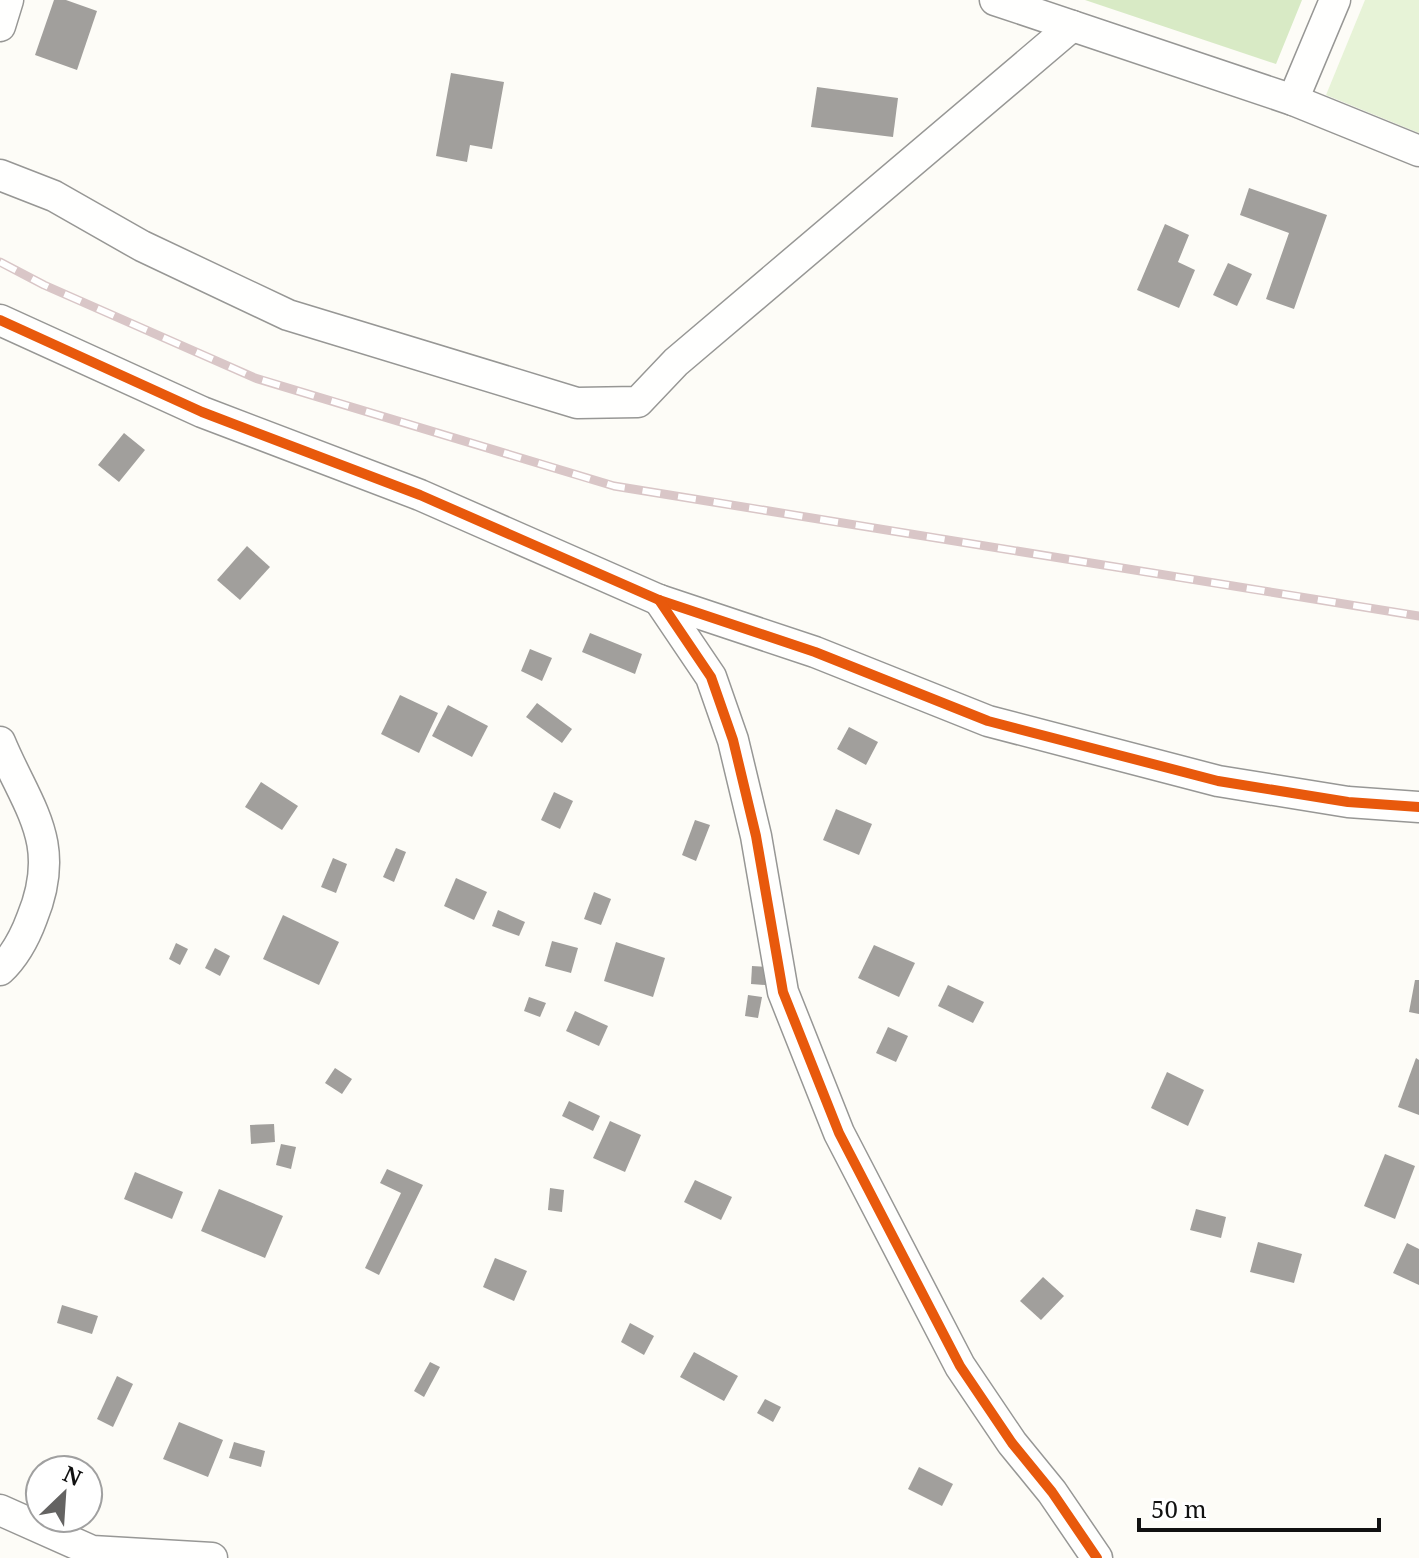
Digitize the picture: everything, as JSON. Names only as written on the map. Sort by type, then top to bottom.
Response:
[{"type":"street","points":[[0,26],[8,0]]},
{"type":"street","points":[[995,0],[1293,100],[1419,151]]},
{"type":"street","points":[[1293,100],[1335,0]]},
{"type":"street","points":[[0,175],[54,196],[142,246],[288,315],[577,403],[638,402],[676,362],[1072,26]]},
{"type":"street","points":[[0,320],[202,412],[420,495],[659,600],[815,652],[988,721],[1218,781],[1348,802],[1419,807]]},
{"type":"street","points":[[659,600],[711,677],[728,728],[756,836],[783,992],[839,1133],[960,1366],[1097,1558]]},
{"type":"street","points":[[0,742],[41,832],[46,863],[43,892],[29,927],[11,960],[0,970]]},
{"type":"street","points":[[0,1510],[92,1551],[212,1558]]},
{"type":"green space","points":[[1085,0],[1302,0],[1276,64]]},
{"type":"green space","points":[[1365,0],[1419,0],[1419,133],[1326,95]]},
{"type":"building","points":[[54,0],[66,0],[97,11],[77,70],[35,55]]},
{"type":"building","points":[[451,73],[504,82],[492,149],[470,145],[467,162],[436,156]]},
{"type":"building","points":[[817,87],[898,98],[893,137],[811,127]]},
{"type":"building","points":[[1249,188],[1327,215],[1294,309],[1266,299],[1289,233],[1240,215]]},
{"type":"building","points":[[1165,224],[1189,235],[1178,262],[1195,270],[1179,308],[1137,290]]},
{"type":"building","points":[[1228,263],[1252,274],[1237,306],[1213,295]]},
{"type":"building","points":[[124,433],[145,450],[119,482],[98,465]]},
{"type":"building","points":[[247,546],[270,567],[240,600],[217,580]]},
{"type":"building","points":[[590,633],[642,654],[635,674],[582,652]]},
{"type":"building","points":[[530,649],[552,658],[542,681],[521,671]]},
{"type":"building","points":[[400,695],[438,713],[419,753],[381,734]]},
{"type":"building","points":[[537,703],[572,729],[562,743],[526,717]]},
{"type":"building","points":[[448,705],[488,726],[472,757],[432,736]]},
{"type":"building","points":[[849,727],[878,742],[866,765],[837,749]]},
{"type":"building","points":[[261,782],[298,806],[282,830],[245,807]]},
{"type":"building","points":[[554,792],[573,801],[560,829],[541,820]]},
{"type":"building","points":[[836,809],[872,824],[859,855],[823,840]]},
{"type":"building","points":[[695,820],[710,825],[696,861],[682,855]]},
{"type":"building","points":[[396,848],[406,852],[394,882],[383,877]]},
{"type":"building","points":[[333,858],[347,864],[336,893],[321,887]]},
{"type":"building","points":[[456,878],[487,892],[474,920],[444,906]]},
{"type":"building","points":[[594,892],[611,899],[601,925],[584,919]]},
{"type":"building","points":[[498,910],[525,922],[519,936],[492,926]]},
{"type":"building","points":[[283,915],[339,942],[319,985],[263,959]]},
{"type":"building","points":[[552,941],[578,948],[571,973],[545,966]]},
{"type":"building","points":[[616,942],[665,958],[653,997],[604,981]]},
{"type":"building","points":[[176,943],[188,949],[180,965],[169,959]]},
{"type":"building","points":[[874,945],[915,963],[899,997],[858,978]]},
{"type":"building","points":[[215,948],[230,956],[220,976],[205,968]]},
{"type":"building","points":[[752,966],[766,967],[765,985],[751,984]]},
{"type":"building","points":[[1415,980],[1419,980],[1419,1014],[1409,1012]]},
{"type":"building","points":[[948,985],[984,1002],[973,1023],[938,1006]]},
{"type":"building","points":[[748,995],[762,997],[758,1018],[745,1016]]},
{"type":"building","points":[[529,997],[546,1003],[540,1017],[524,1011]]},
{"type":"building","points":[[575,1011],[608,1026],[599,1046],[566,1031]]},
{"type":"building","points":[[888,1027],[908,1036],[896,1062],[876,1053]]},
{"type":"building","points":[[1416,1058],[1419,1060],[1419,1115],[1398,1107]]},
{"type":"building","points":[[335,1068],[352,1079],[342,1094],[325,1083]]},
{"type":"building","points":[[1167,1072],[1204,1090],[1188,1126],[1151,1108]]},
{"type":"building","points":[[569,1101],[600,1116],[593,1131],[562,1116]]},
{"type":"building","points":[[610,1121],[641,1135],[625,1172],[593,1158]]},
{"type":"building","points":[[274,1124],[275,1142],[251,1144],[250,1125]]},
{"type":"building","points":[[281,1144],[296,1147],[291,1169],[276,1165]]},
{"type":"building","points":[[1385,1154],[1415,1166],[1395,1219],[1364,1206]]},
{"type":"building","points":[[387,1169],[423,1185],[379,1275],[365,1268],[401,1193],[380,1183]]},
{"type":"building","points":[[135,1172],[183,1192],[172,1219],[124,1199]]},
{"type":"building","points":[[695,1180],[732,1197],[721,1220],[684,1202]]},
{"type":"building","points":[[550,1188],[564,1190],[562,1212],[548,1210]]},
{"type":"building","points":[[219,1189],[283,1216],[265,1258],[201,1231]]},
{"type":"building","points":[[1196,1209],[1226,1217],[1221,1238],[1190,1230]]},
{"type":"building","points":[[1258,1242],[1302,1254],[1294,1283],[1250,1272]]},
{"type":"building","points":[[1407,1243],[1419,1249],[1419,1285],[1393,1273]]},
{"type":"building","points":[[495,1258],[527,1271],[514,1301],[483,1287]]},
{"type":"building","points":[[1043,1277],[1064,1296],[1041,1320],[1020,1301]]},
{"type":"building","points":[[62,1305],[98,1316],[92,1334],[57,1323]]},
{"type":"building","points":[[630,1323],[654,1336],[644,1355],[621,1342]]},
{"type":"building","points":[[694,1352],[738,1376],[724,1401],[680,1377]]},
{"type":"building","points":[[430,1362],[440,1367],[424,1397],[414,1391]]},
{"type":"building","points":[[117,1376],[133,1384],[113,1427],[97,1419]]},
{"type":"building","points":[[765,1399],[781,1407],[773,1422],[757,1413]]},
{"type":"building","points":[[179,1422],[223,1440],[208,1477],[163,1459]]},
{"type":"building","points":[[234,1442],[265,1451],[261,1467],[229,1458]]},
{"type":"building","points":[[919,1467],[953,1484],[942,1506],[908,1489]]},
{"type":"railway","points":[[0,262],[44,285],[255,378],[614,486],[1419,616]]},
{"type":"cycle path","points":[[0,320],[202,412],[420,495],[659,600],[815,652],[988,721],[1218,781],[1348,802],[1419,807]]},
{"type":"cycle path","points":[[659,600],[711,677],[733,740],[756,836],[783,992],[839,1133],[960,1366],[1097,1558]]}]
